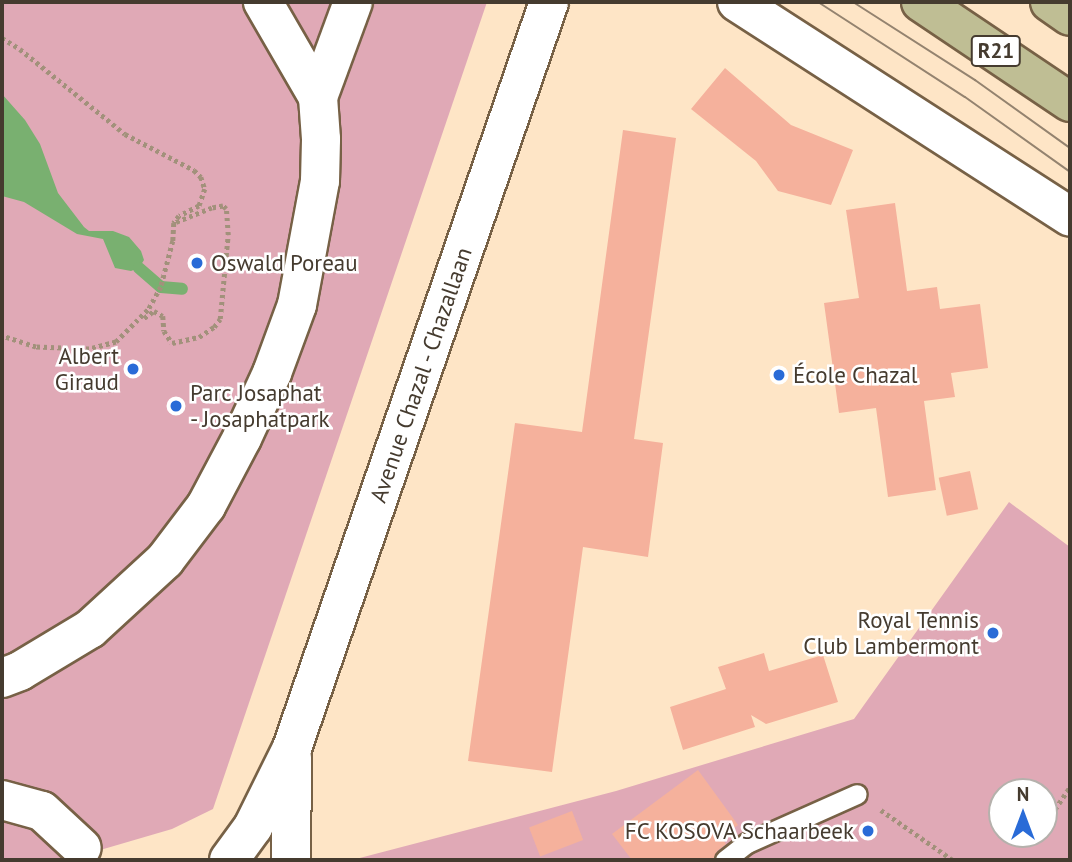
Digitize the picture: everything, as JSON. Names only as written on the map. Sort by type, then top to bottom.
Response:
[{"type":"main road","name":"R21","points":[[921,2],[1070,102]]},
{"type":"main road","points":[[1050,2],[1070,16]]},
{"type":"street","points":[[262,2],[318,97]]},
{"type":"street","points":[[2,677],[20,671],[90,629],[165,560],[205,506],[236,450],[272,373],[297,305],[320,181],[318,97],[354,2]]},
{"type":"street","name":"Avenue Chazal - Chazallaan","points":[[229,860],[253,827],[292,748],[549,2]]},
{"type":"street","points":[[737,2],[1070,217]]},
{"type":"street","name":"Avenue Chazal - Chazallaan","points":[[291,860],[292,748]]},
{"type":"street","points":[[2,800],[43,811],[82,848]]},
{"type":"lane","points":[[725,860],[747,843],[857,794]]},
{"type":"path","points":[[2,38],[20,49],[125,134],[201,177],[205,189],[199,206],[179,215],[174,223],[173,240],[161,287],[143,318]]},
{"type":"path","points":[[2,337],[36,347],[89,349],[116,342],[154,311],[163,316],[164,331],[172,343],[182,343],[214,327],[222,309],[229,216],[223,206],[174,223]]},
{"type":"path","points":[[1058,805],[1070,787]]},
{"type":"path","points":[[857,794],[953,860]]},
{"type":"shaded area","name":"Parc Josaphat - Josaphatpark","points":[[2,2],[487,2],[213,809],[172,829],[66,860],[2,860]]},
{"type":"shaded area","points":[[2,94],[25,120],[40,144],[58,193],[84,227],[89,231],[113,231],[129,237],[141,251],[144,260],[139,268],[131,271],[115,268],[103,239],[77,234],[24,202],[2,196]]},
{"type":"shaded area","points":[[1009,502],[1070,547],[1070,860],[352,860],[616,791],[854,719]]},
{"type":"building","points":[[725,68],[791,125],[853,150],[831,205],[778,191],[756,161],[691,109]]},
{"type":"building","points":[[623,130],[676,138],[634,439],[663,443],[648,557],[583,547],[552,772],[468,761],[515,423],[582,432]]},
{"type":"building","points":[[895,203],[907,291],[937,287],[940,309],[980,304],[988,368],[951,373],[955,397],[924,401],[936,490],[888,497],[876,408],[839,413],[824,303],[859,298],[846,210]]},
{"type":"building","points":[[970,471],[978,509],[947,516],[939,478]]},
{"type":"building","points":[[764,653],[769,671],[823,655],[838,702],[766,724],[751,715],[755,727],[683,750],[670,707],[726,689],[718,667]]},
{"type":"building","points":[[698,770],[738,825],[721,837],[726,844],[717,851],[713,860],[632,860],[612,834]]},
{"type":"building","points":[[572,811],[583,840],[540,856],[529,827]]},
{"type":"waterway","points":[[139,268],[161,287],[182,289]]},
{"type":"tram line","points":[[818,2],[965,97],[1070,172]]},
{"type":"tram line","points":[[853,2],[975,80],[1070,148]]},
{"type":"place","name":"Oswald Poreau","points":[[197,263]]},
{"type":"place","name":"Albert Giraud","points":[[133,369]]},
{"type":"place","name":"École Chazal","points":[[779,375]]},
{"type":"place","name":"Parc Josaphat - Josaphatpark","points":[[176,406]]},
{"type":"place","name":"Royal Tennis Club Lambermont","points":[[993,633]]},
{"type":"place","name":"FC KOSOVA Schaarbeek","points":[[868,831]]}]
